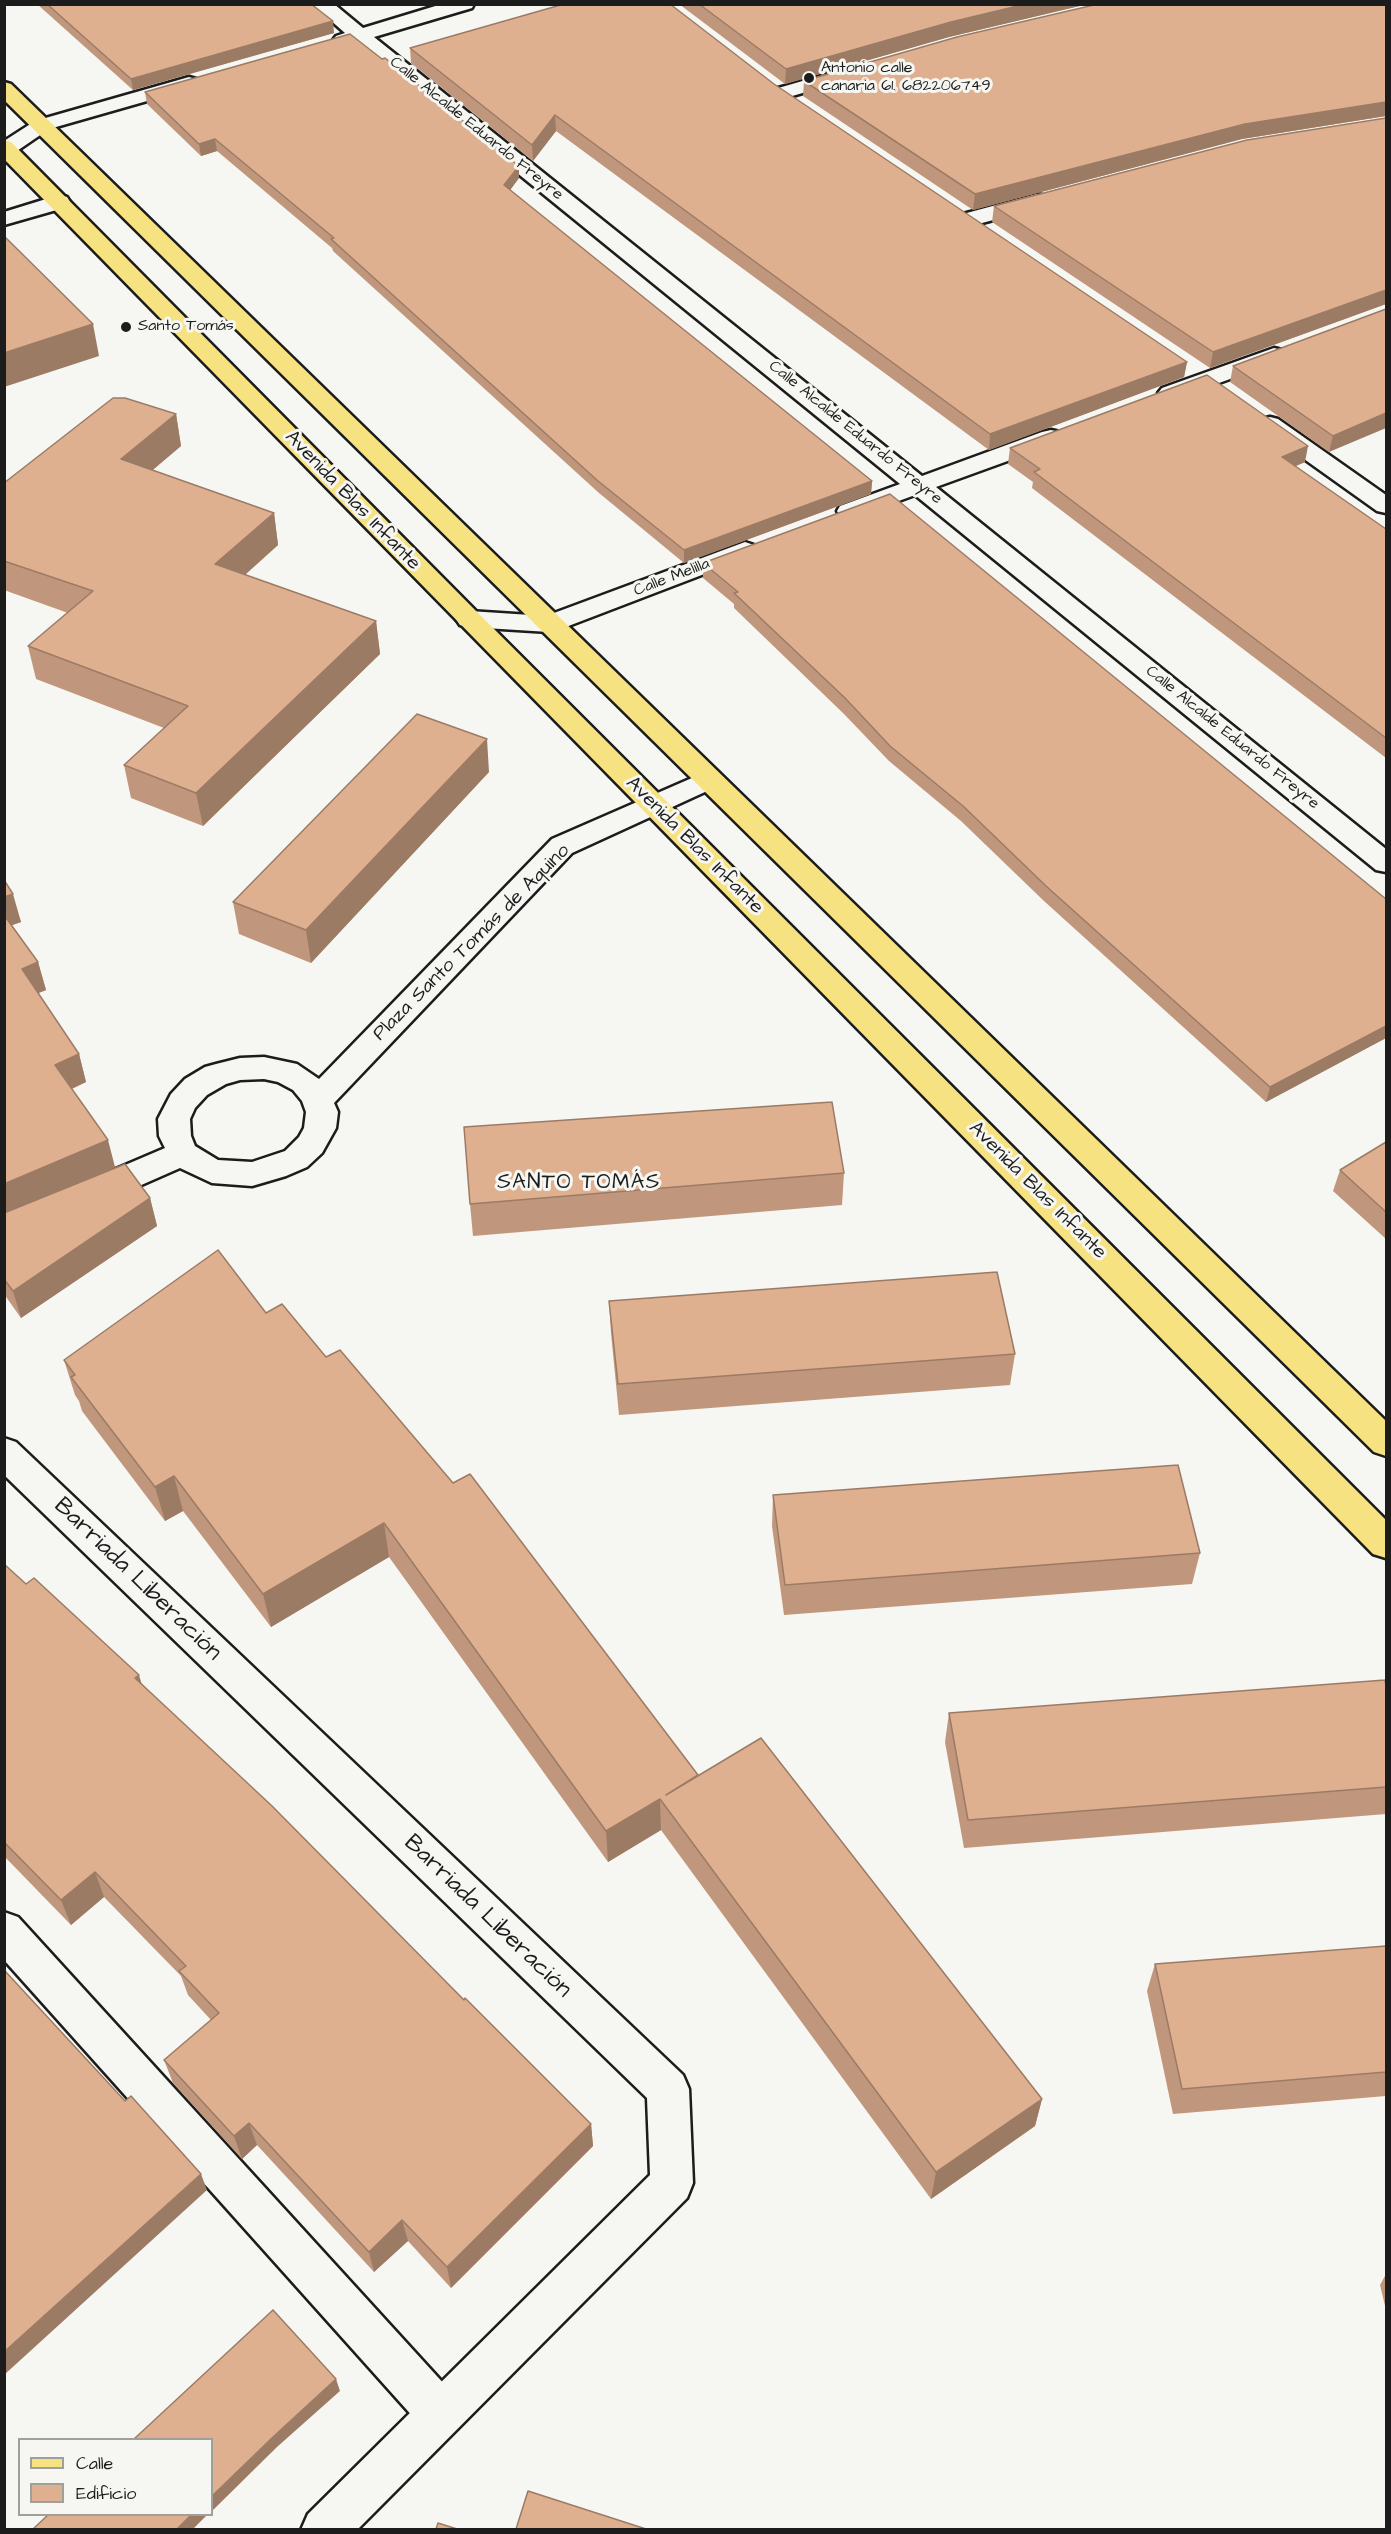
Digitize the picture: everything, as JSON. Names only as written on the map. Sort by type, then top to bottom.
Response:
[{"type":"main road","points":[[4,88],[1386,1442]]},
{"type":"main road","name":"Avenida Blas Infante","points":[[6,148],[469,620],[1386,1543]]},
{"type":"street","name":"Calle Alcalde Eduardo Freyre","points":[[321,4],[1386,863]]},
{"type":"street","points":[[325,45],[465,4]]},
{"type":"street","points":[[782,93],[860,70]]},
{"type":"street","points":[[6,148],[42,125],[212,77]]},
{"type":"street","points":[[763,79],[801,106]]},
{"type":"street","points":[[971,219],[1061,195]]},
{"type":"street","points":[[4,219],[59,202]]},
{"type":"street","points":[[951,206],[990,232]]},
{"type":"street","points":[[1152,400],[1297,346]]},
{"type":"street","points":[[1255,413],[1386,506]]},
{"type":"street","points":[[830,519],[1075,428]]},
{"type":"street","name":"Calle Melilla","points":[[469,620],[549,624],[762,544]]},
{"type":"street","name":"Plaza Santo Tomás de Aquino","points":[[318,1100],[562,846],[708,780]]},
{"type":"street","points":[[256,1068],[286,1072],[304,1082],[318,1100],[322,1112],[320,1128],[311,1144],[296,1159],[252,1174],[212,1171],[195,1163],[183,1153],[175,1136],[174,1119],[182,1102],[196,1087],[216,1075],[256,1068]]},
{"type":"street","points":[[68,1204],[183,1153]]},
{"type":"street","name":"Barriada Liberación","points":[[4,1452],[668,2090],[672,2183],[324,2529]]},
{"type":"street","points":[[4,1930],[440,2413]]},
{"type":"building","points":[[47,4],[311,4],[333,21],[131,79]]},
{"type":"building","points":[[564,4],[670,4],[774,84],[1187,362],[990,434],[555,115],[532,145],[410,48]]},
{"type":"building","points":[[699,4],[1026,4],[951,22],[786,69]]},
{"type":"building","points":[[1098,4],[1386,4],[1386,102],[1245,124],[975,194],[804,81],[957,37]]},
{"type":"building","points":[[350,34],[382,59],[385,58],[519,166],[504,185],[872,481],[684,550],[598,481],[331,239],[334,238],[215,139],[199,144],[145,92]]},
{"type":"building","points":[[1386,118],[1386,290],[1213,352],[994,206],[1247,140]]},
{"type":"building","points":[[4,236],[93,324],[4,353]]},
{"type":"building","points":[[1386,309],[1386,413],[1333,436],[1233,366]]},
{"type":"building","points":[[1207,375],[1308,446],[1282,457],[1386,529],[1386,738],[1034,472],[1040,469],[1010,448]]},
{"type":"building","points":[[113,398],[125,398],[176,414],[121,459],[274,513],[215,564],[376,621],[196,793],[124,765],[188,706],[28,646],[93,591],[4,561],[4,483]]},
{"type":"building","points":[[890,494],[1386,899],[1386,1026],[1270,1087],[1046,886],[963,806],[890,746],[845,698],[734,593],[738,592],[703,563]]},
{"type":"building","points":[[417,714],[487,739],[306,930],[233,902]]},
{"type":"building","points":[[4,880],[13,894],[4,897]]},
{"type":"building","points":[[4,915],[38,962],[22,969],[79,1054],[55,1065],[108,1140],[4,1184]]},
{"type":"building","points":[[832,1102],[844,1173],[470,1204],[464,1127]]},
{"type":"building","points":[[1386,1142],[1386,1212],[1340,1170]]},
{"type":"building","points":[[125,1164],[150,1198],[13,1291],[4,1279],[4,1213]]},
{"type":"building","points":[[218,1250],[266,1313],[282,1304],[326,1357],[340,1350],[453,1483],[470,1474],[698,1775],[666,1795],[761,1738],[1042,2099],[936,2172],[660,1799],[606,1831],[384,1523],[263,1594],[174,1476],[155,1487],[71,1377],[75,1375],[64,1360]]},
{"type":"building","points":[[997,1272],[1015,1354],[618,1384],[609,1301]]},
{"type":"building","points":[[1178,1465],[1200,1553],[785,1585],[773,1495]]},
{"type":"building","points":[[4,1564],[26,1584],[34,1578],[139,1675],[135,1678],[272,1806],[464,2000],[465,1998],[591,2124],[447,2267],[402,2220],[369,2252],[249,2123],[234,2136],[164,2060],[219,2013],[179,1971],[186,1966],[95,1872],[61,1900],[4,1842]]},
{"type":"building","points":[[1385,1680],[1386,1787],[968,1820],[949,1713]]},
{"type":"building","points":[[1386,1946],[1386,2072],[1182,2089],[1155,1964]]},
{"type":"building","points":[[4,1972],[125,2101],[131,2096],[201,2174],[4,2352]]},
{"type":"building","points":[[273,2310],[336,2379],[213,2495],[213,2438],[135,2438]]},
{"type":"building","points":[[528,2491],[646,2529],[516,2529]]},
{"type":"building","points":[[47,2516],[190,2516],[177,2529],[33,2529]]},
{"type":"building","points":[[438,2523],[457,2529],[436,2529]]},
{"type":"place","name":"Antonio calle canaria 61. 682206749","points":[[809,78]]},
{"type":"place","name":"Santo Tomás","points":[[126,327]]},
{"type":"district","name":"SANTO TOMÁS","points":[[579,1184]]}]
